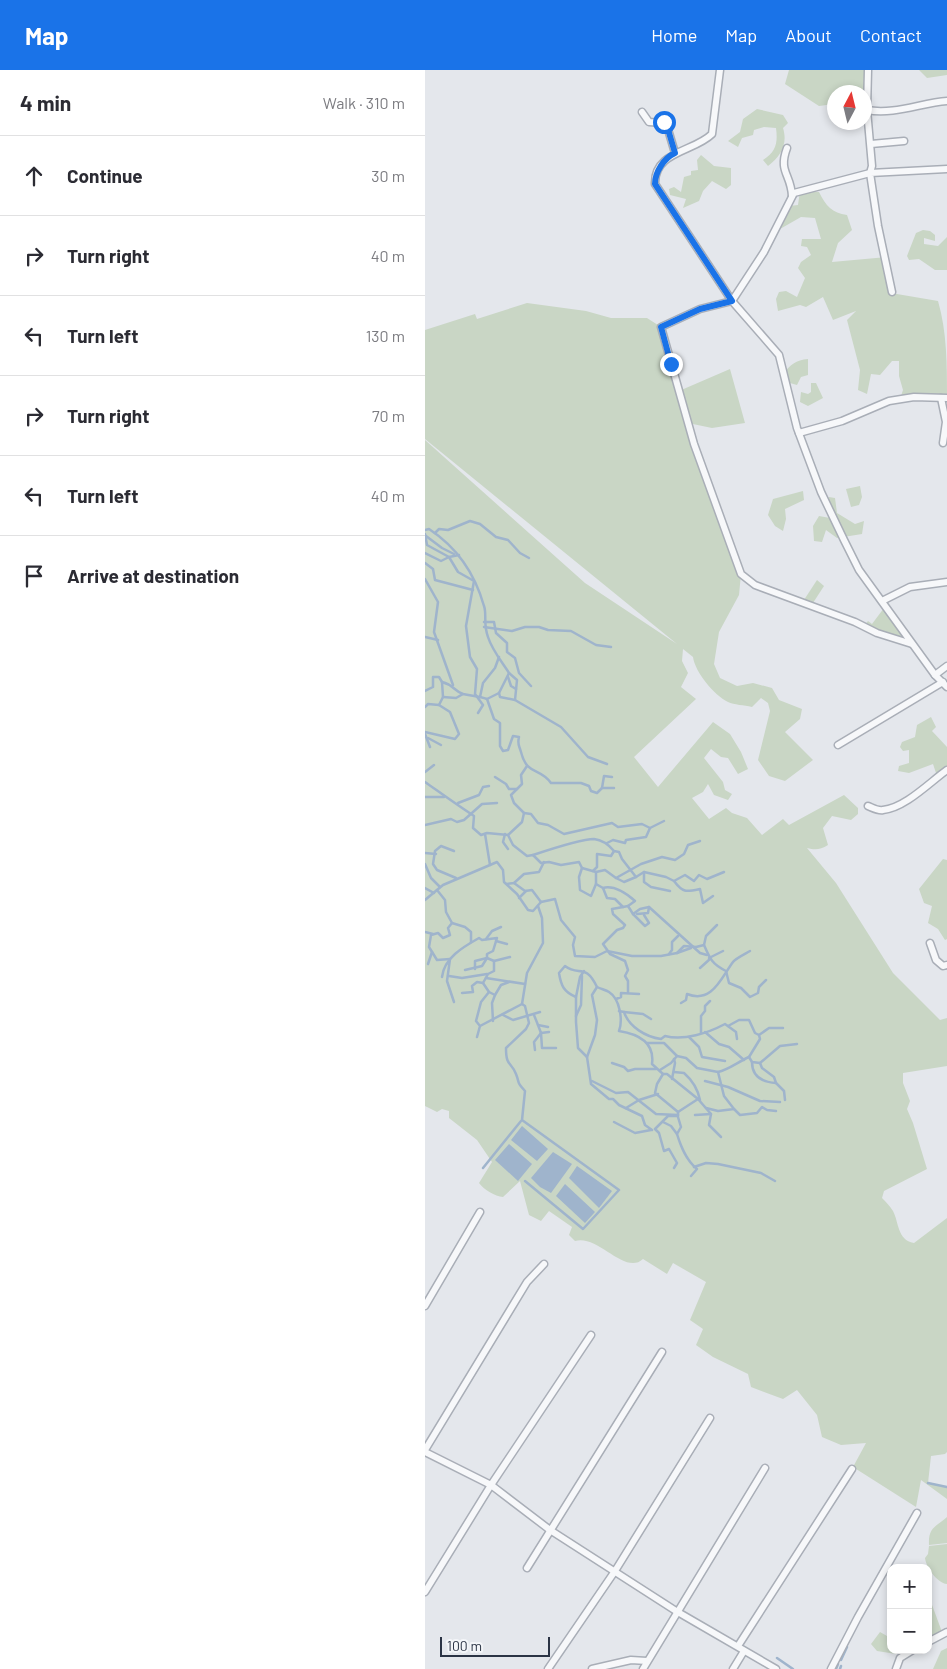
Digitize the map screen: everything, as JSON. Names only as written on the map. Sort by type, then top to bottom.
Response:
[{"type":"street","points":[[721,70],[712,134],[669,156],[662,164],[655,184],[732,301],[779,356],[799,433],[821,492],[859,570],[935,675],[945,684],[838,745]]},
{"type":"street","points":[[868,70],[868,85]]},
{"type":"street","points":[[872,111],[883,112],[926,103],[947,102]]},
{"type":"street","points":[[642,112],[649,122],[664,122],[675,153]]},
{"type":"street","points":[[869,130],[872,166],[870,173],[892,292]]},
{"type":"street","points":[[871,144],[904,141]]},
{"type":"street","points":[[787,148],[783,161],[785,175],[790,184],[791,196],[768,245],[732,301],[700,309],[661,327],[693,444],[741,574],[755,585],[771,592],[855,622],[877,633],[912,644]]},
{"type":"street","points":[[791,196],[797,192],[870,173],[947,169]]},
{"type":"street","points":[[799,433],[842,420],[889,401],[914,398],[944,398],[946,422],[943,443]]},
{"type":"street","points":[[882,601],[910,587],[947,582]]},
{"type":"street","points":[[935,675],[947,666]]},
{"type":"street","points":[[868,806],[881,811],[891,808],[918,792],[947,770]]},
{"type":"street","points":[[930,944],[936,960],[943,966],[947,965]]},
{"type":"street","points":[[425,1306],[480,1212]]},
{"type":"street","points":[[544,1264],[527,1282],[425,1451],[491,1485],[550,1530],[676,1611],[776,1669]]},
{"type":"street","points":[[425,1592],[491,1485],[591,1335]]},
{"type":"street","points":[[527,1568],[662,1352]]},
{"type":"street","points":[[548,1669],[615,1571],[710,1418]]},
{"type":"street","points":[[643,1669],[676,1611],[765,1468]]},
{"type":"street","points":[[738,1646],[852,1469]]},
{"type":"street","points":[[831,1669],[857,1617],[917,1513]]},
{"type":"street","points":[[932,1640],[947,1632]]},
{"type":"street","points":[[733,1669],[744,1651]]},
{"type":"street","points":[[896,1669],[900,1658],[906,1654]]},
{"type":"street","points":[[592,1669],[631,1660],[647,1662]]},
{"type":"green space","points":[[789,70],[868,70],[866,85],[827,85],[827,105],[819,106],[785,84]]},
{"type":"green space","points":[[919,70],[947,70],[947,75],[927,78]]},
{"type":"green space","points":[[757,109],[783,115],[788,123],[783,128],[785,139],[780,154],[768,166],[763,160],[771,154],[775,147],[777,138],[776,128],[764,127],[754,130],[753,135],[742,138],[738,147],[728,141],[740,132],[743,119]]},
{"type":"green space","points":[[701,155],[714,166],[731,168],[731,185],[726,189],[712,181],[703,191],[699,201],[683,208],[686,199],[670,195],[669,189],[674,187],[681,192],[684,177],[691,175],[691,171],[698,170],[697,160]]},
{"type":"green space","points":[[800,191],[819,192],[830,208],[837,213],[847,215],[852,230],[838,243],[832,262],[887,257],[891,293],[938,301],[945,337],[947,398],[900,399],[903,390],[899,376],[899,361],[892,361],[880,375],[871,374],[867,394],[858,390],[860,370],[847,320],[856,311],[833,320],[823,297],[806,307],[800,305],[778,311],[776,299],[779,292],[786,291],[797,297],[805,278],[798,268],[801,262],[811,255],[807,247],[801,246],[802,239],[821,239],[815,218],[801,217],[780,229],[789,206],[798,205]]},
{"type":"green space","points":[[923,230],[930,231],[935,235],[935,241],[924,238],[924,244],[938,246],[947,237],[947,270],[935,270],[919,259],[909,260],[907,256],[916,233]]},
{"type":"green space","points":[[527,303],[586,311],[611,318],[647,318],[661,327],[679,391],[730,369],[745,423],[712,428],[688,423],[741,574],[739,595],[719,632],[714,664],[720,678],[737,686],[753,683],[772,688],[779,700],[802,709],[800,719],[785,732],[813,760],[785,781],[769,776],[758,760],[770,711],[768,703],[761,698],[752,707],[730,703],[723,699],[706,682],[697,669],[693,657],[683,649],[682,661],[688,673],[681,687],[696,699],[634,757],[658,787],[713,722],[730,734],[741,752],[748,769],[738,774],[728,758],[721,757],[711,749],[704,758],[723,782],[725,790],[732,794],[728,800],[714,795],[708,784],[703,792],[692,798],[709,819],[726,808],[732,813],[747,818],[762,835],[783,819],[789,825],[844,795],[858,808],[858,814],[851,820],[832,816],[823,828],[828,845],[817,849],[807,848],[836,883],[893,973],[940,1020],[947,1018],[947,1066],[903,1073],[903,1083],[910,1101],[907,1109],[927,1169],[884,1191],[882,1198],[893,1211],[901,1234],[908,1241],[914,1243],[947,1218],[947,1452],[931,1456],[928,1483],[947,1487],[947,1499],[921,1480],[916,1507],[853,1467],[866,1443],[841,1445],[822,1437],[817,1415],[797,1390],[783,1399],[751,1387],[748,1374],[713,1357],[696,1345],[703,1329],[690,1320],[706,1282],[673,1263],[667,1274],[643,1259],[636,1263],[628,1262],[593,1243],[584,1240],[575,1241],[569,1235],[572,1227],[549,1211],[541,1221],[529,1215],[520,1181],[503,1197],[490,1192],[479,1183],[492,1162],[477,1140],[449,1118],[449,1111],[442,1109],[437,1112],[425,1106],[425,440],[585,583],[677,644],[425,439],[425,330],[475,314],[477,319]]},
{"type":"green space","points":[[808,359],[808,375],[801,377],[797,385],[790,383],[783,374],[800,360]]},
{"type":"green space","points":[[811,383],[816,383],[823,398],[808,406],[800,402],[801,392],[808,394],[811,392]]},
{"type":"green space","points":[[860,486],[862,497],[859,505],[851,507],[846,489]]},
{"type":"green space","points":[[803,491],[804,500],[785,509],[786,519],[783,531],[775,526],[768,515],[773,499]]},
{"type":"green space","points":[[829,497],[835,498],[837,513],[855,524],[864,521],[862,534],[837,538],[826,530],[822,542],[814,541],[813,526],[819,516],[830,518],[824,506]]},
{"type":"green space","points":[[817,580],[824,586],[811,606],[802,603]]},
{"type":"green space","points":[[884,608],[905,638],[877,633],[864,626],[868,621],[872,624]]},
{"type":"green space","points":[[931,717],[936,727],[932,731],[947,747],[947,771],[942,779],[938,779],[933,764],[909,773],[898,771],[899,766],[909,763],[909,750],[903,751],[900,747],[902,742],[915,737],[917,725]]},
{"type":"green space","points":[[943,859],[947,860],[947,939],[945,940],[938,929],[928,923],[932,906],[924,903],[919,889]]},
{"type":"green space","points":[[947,1517],[947,1543],[929,1545],[931,1531]]},
{"type":"green space","points":[[947,1544],[947,1584],[939,1581],[932,1573],[932,1564],[926,1564],[925,1558],[928,1554],[929,1546]]},
{"type":"green space","points":[[932,1605],[942,1632],[932,1637]]},
{"type":"green space","points":[[880,1632],[887,1636],[887,1653],[877,1651],[871,1644]]},
{"type":"green space","points":[[947,1648],[947,1669],[933,1669],[941,1651]]},
{"type":"water","points":[[522,1126],[548,1149],[537,1161],[511,1140]]},
{"type":"water","points":[[509,1144],[532,1164],[518,1181],[495,1160]]},
{"type":"water","points":[[553,1152],[572,1164],[551,1193],[540,1187],[531,1178]]},
{"type":"water","points":[[577,1166],[612,1191],[599,1208],[569,1178]]},
{"type":"water","points":[[565,1184],[595,1212],[585,1223],[556,1196]]},
{"type":"waterway","points":[[435,533],[439,529],[448,530],[470,521],[480,524],[496,537],[508,540],[520,553],[529,558]]},
{"type":"waterway","points":[[425,530],[429,529],[439,536],[457,553],[476,583],[485,609],[486,628],[490,642],[509,673],[499,693],[487,699]]},
{"type":"waterway","points":[[425,534],[427,545],[449,557],[459,555]]},
{"type":"waterway","points":[[426,536],[454,554]]},
{"type":"waterway","points":[[425,553],[441,561],[449,557],[458,572],[474,581],[466,626],[470,657],[477,669],[475,694],[483,705],[478,713]]},
{"type":"waterway","points":[[425,563],[433,569],[435,580],[473,590]]},
{"type":"waterway","points":[[425,579],[438,602],[434,632],[453,685]]},
{"type":"waterway","points":[[484,622],[494,622],[496,633],[507,643],[507,652],[515,658],[519,673],[531,686]]},
{"type":"waterway","points":[[484,627],[512,631],[525,627],[571,631],[596,645],[611,647]]},
{"type":"waterway","points":[[425,637],[438,640]]},
{"type":"waterway","points":[[480,697],[483,683],[495,668],[499,657]]},
{"type":"waterway","points":[[509,673],[517,680],[515,700]]},
{"type":"waterway","points":[[425,691],[433,687],[433,677],[439,677],[442,682],[460,693],[487,699],[494,719],[500,723],[500,746],[503,751],[508,750],[513,736],[519,737],[518,741],[527,765],[543,775],[551,783],[581,783],[589,786],[591,791],[597,793],[602,788],[614,788]]},
{"type":"waterway","points":[[508,677],[511,686],[516,689]]},
{"type":"waterway","points":[[425,732],[455,739],[459,734],[450,712],[439,705],[443,697],[442,682]]},
{"type":"waterway","points":[[499,693],[500,697],[515,700],[561,727],[588,757],[607,764]]},
{"type":"waterway","points":[[443,697],[456,698],[463,694]]},
{"type":"waterway","points":[[425,707],[428,704],[439,705]]},
{"type":"waterway","points":[[425,734],[430,747]]},
{"type":"waterway","points":[[428,738],[441,745]]},
{"type":"waterway","points":[[425,772],[434,765]]},
{"type":"waterway","points":[[524,813],[514,803],[511,795],[522,784],[521,775],[527,766]]},
{"type":"waterway","points":[[602,788],[604,776],[612,777]]},
{"type":"waterway","points":[[495,777],[506,784],[509,789],[517,789]]},
{"type":"waterway","points":[[425,782],[474,816],[473,828],[481,835],[487,833],[508,835],[513,845],[527,856],[533,855],[541,863],[549,862],[561,865],[579,862],[582,868],[596,872],[596,884],[603,888],[607,898],[615,899],[623,907],[612,909],[613,914],[625,925],[603,944],[610,954],[625,961],[628,970],[625,976],[628,981],[628,992]]},
{"type":"waterway","points":[[458,803],[479,795],[483,787],[489,786]]},
{"type":"waterway","points":[[425,797],[444,797]]},
{"type":"waterway","points":[[425,825],[451,819],[457,822],[464,820],[482,804],[497,803]]},
{"type":"waterway","points":[[508,835],[522,822],[524,813],[531,814],[538,823],[548,825],[564,834],[612,823],[618,827],[642,824],[650,828]]},
{"type":"waterway","points":[[607,843],[613,840],[625,843],[626,840],[646,837],[650,828],[664,821]]},
{"type":"waterway","points":[[425,900],[443,885],[490,865],[485,834]]},
{"type":"waterway","points":[[505,834],[503,842],[508,849]]},
{"type":"waterway","points":[[533,855],[594,839],[619,852],[636,877],[644,872],[666,877],[674,881],[685,875],[694,881],[699,875],[707,879],[724,872]]},
{"type":"waterway","points":[[596,872],[605,870],[616,878],[641,864],[662,857],[675,860],[684,854],[688,845],[700,841]]},
{"type":"waterway","points":[[454,851],[441,846],[435,851],[433,864],[437,870],[456,878]]},
{"type":"waterway","points":[[593,871],[597,867],[597,854],[611,856],[614,851]]},
{"type":"waterway","points":[[425,853],[436,854]]},
{"type":"waterway","points":[[490,865],[497,862],[503,870],[504,882],[517,894],[528,910],[533,911],[541,902]]},
{"type":"waterway","points":[[507,884],[514,883],[524,874],[539,872],[544,862]]},
{"type":"waterway","points":[[425,864],[431,878],[440,887]]},
{"type":"waterway","points":[[582,868],[579,877],[580,890],[591,896],[596,884]]},
{"type":"waterway","points":[[644,872],[644,882],[651,887],[670,891]]},
{"type":"waterway","points":[[616,878],[624,882],[636,877]]},
{"type":"waterway","points":[[674,881],[685,891],[700,889],[703,903],[713,896]]},
{"type":"waterway","points":[[514,883],[525,891],[532,890],[541,902],[555,899],[561,920],[575,937],[573,945],[575,956],[595,957],[607,951],[632,956],[661,956],[677,953],[684,946],[696,947],[704,945],[706,936],[717,925]]},
{"type":"waterway","points":[[425,888],[434,893]]},
{"type":"waterway","points":[[603,888],[616,889],[635,901],[628,906]]},
{"type":"waterway","points":[[437,890],[445,900],[446,912],[452,923],[465,927],[471,932],[471,942]]},
{"type":"waterway","points":[[519,898],[526,891]]},
{"type":"waterway","points":[[480,1026],[522,1004],[527,973],[543,943],[542,918],[538,906]]},
{"type":"waterway","points":[[623,907],[628,906],[633,914],[640,909],[649,907],[700,953],[707,955]]},
{"type":"waterway","points":[[637,914],[648,913],[649,907]]},
{"type":"waterway","points":[[633,914],[645,926],[649,923],[644,915]]},
{"type":"waterway","points":[[452,923],[448,928],[450,935],[443,938],[438,933],[431,935],[429,947],[437,960],[450,959],[447,981],[454,1002]]},
{"type":"waterway","points":[[486,939],[492,931],[501,927]]},
{"type":"waterway","points":[[425,932],[433,934]]},
{"type":"waterway","points":[[669,954],[672,950],[672,942],[678,936]]},
{"type":"waterway","points":[[442,977],[446,964],[461,949],[479,938],[482,940],[497,938],[493,951],[487,954],[487,958],[494,961],[494,971],[488,974],[483,983],[489,992],[481,1002],[476,1021],[480,1026],[477,1037]]},
{"type":"waterway","points":[[496,941],[507,944]]},
{"type":"waterway","points":[[704,945],[712,961],[726,971],[729,983],[741,988],[750,997],[758,993],[759,987],[766,980]]},
{"type":"waterway","points":[[677,953],[691,948]]},
{"type":"waterway","points":[[709,958],[723,951]]},
{"type":"waterway","points":[[681,1003],[686,1000],[687,994],[703,995],[715,988],[734,961],[750,951]]},
{"type":"waterway","points":[[428,964],[432,952]]},
{"type":"waterway","points":[[494,961],[510,957]]},
{"type":"waterway","points":[[475,969],[475,961],[487,958]]},
{"type":"waterway","points":[[465,970],[482,966],[487,958]]},
{"type":"waterway","points":[[700,968],[710,959]]},
{"type":"waterway","points":[[576,997],[566,991],[561,982],[559,973],[565,966],[585,972],[593,979],[597,987],[613,995],[620,1010],[621,1021],[619,1031],[639,1037],[644,1040],[651,1050],[652,1064],[663,1074],[657,1084],[655,1093],[678,1112],[678,1116],[668,1116],[655,1129],[659,1133],[664,1151],[669,1149],[677,1163],[674,1168]]},
{"type":"waterway","points":[[584,971],[580,977],[576,997],[576,1022],[578,1048],[587,1057]]},
{"type":"waterway","points":[[449,976],[462,978],[487,974]]},
{"type":"waterway","points":[[576,1016],[581,1005],[582,976]]},
{"type":"waterway","points":[[486,978],[525,984]]},
{"type":"waterway","points":[[462,993],[473,992],[472,986],[477,982],[483,983]]},
{"type":"waterway","points":[[495,995],[501,985],[509,982]]},
{"type":"waterway","points":[[597,987],[592,995],[597,1020],[595,1035],[587,1057],[591,1084],[609,1099],[613,1099],[619,1105],[642,1116],[645,1125],[652,1130]]},
{"type":"waterway","points":[[489,992],[495,995],[492,1003],[493,1021]]},
{"type":"waterway","points":[[616,999],[621,997],[621,993],[639,994]]},
{"type":"waterway","points":[[701,1033],[701,1016],[705,1011],[705,1006],[710,1001]]},
{"type":"waterway","points":[[522,1004],[525,1006],[529,1023],[526,1029],[506,1048],[508,1061],[514,1070],[519,1084],[525,1091],[522,1120],[619,1190],[583,1229],[525,1181]]},
{"type":"waterway","points":[[619,1011],[624,1012],[634,1027],[644,1034],[655,1038],[661,1039],[665,1036],[688,1037],[725,1024],[736,1032],[737,1039]]},
{"type":"waterway","points":[[503,1015],[513,1020],[540,1012]]},
{"type":"waterway","points":[[624,1012],[643,1014],[651,1019]]},
{"type":"waterway","points":[[534,1015],[538,1025],[548,1027]]},
{"type":"waterway","points":[[728,1026],[739,1020],[749,1020],[755,1033],[759,1035]]},
{"type":"waterway","points":[[538,1025],[541,1033],[549,1032]]},
{"type":"waterway","points":[[749,1057],[760,1039],[759,1035],[769,1028],[783,1028]]},
{"type":"waterway","points":[[705,1032],[719,1044],[729,1047],[744,1060]]},
{"type":"waterway","points":[[541,1033],[542,1048],[556,1048]]},
{"type":"waterway","points":[[535,1050],[534,1042],[541,1033]]},
{"type":"waterway","points":[[689,1037],[699,1047],[702,1057],[725,1061]]},
{"type":"waterway","points":[[647,1043],[664,1043],[677,1056],[686,1058],[697,1068],[718,1072],[724,1096],[734,1109],[718,1111],[706,1108]]},
{"type":"waterway","points":[[718,1072],[749,1057],[752,1062],[760,1063],[780,1046],[797,1044]]},
{"type":"waterway","points":[[660,1070],[671,1063],[677,1056]]},
{"type":"waterway","points":[[672,1079],[674,1059]]},
{"type":"waterway","points":[[752,1062],[752,1067],[758,1077],[762,1080],[776,1083]]},
{"type":"waterway","points":[[612,1063],[624,1067],[628,1071],[656,1069]]},
{"type":"waterway","points":[[760,1063],[762,1068],[774,1077],[776,1083],[784,1091],[785,1100]]},
{"type":"waterway","points":[[674,1072],[684,1073],[687,1076],[696,1089],[700,1100]]},
{"type":"waterway","points":[[663,1074],[667,1074],[698,1099],[711,1114],[709,1125],[721,1137]]},
{"type":"waterway","points":[[592,1081],[616,1093],[628,1092],[656,1114],[678,1115]]},
{"type":"waterway","points":[[705,1081],[728,1087],[760,1101],[780,1102]]},
{"type":"waterway","points":[[626,1108],[639,1100],[658,1094]]},
{"type":"waterway","points":[[678,1112],[698,1099]]},
{"type":"waterway","points":[[734,1109],[740,1115],[757,1113],[762,1107],[767,1110],[776,1111]]},
{"type":"waterway","points":[[695,1115],[711,1114]]},
{"type":"waterway","points":[[678,1117],[681,1127],[677,1134],[680,1144],[687,1157],[697,1169],[691,1176]]},
{"type":"waterway","points":[[483,1168],[521,1121]]},
{"type":"waterway","points":[[614,1122],[635,1133],[651,1130]]},
{"type":"waterway","points":[[663,1122],[671,1126],[677,1134]]},
{"type":"waterway","points":[[694,1167],[706,1163],[718,1164],[761,1173],[775,1181]]},
{"type":"waterway","points":[[928,1483],[947,1487]]},
{"type":"waterway","points":[[841,1660],[847,1647]]},
{"type":"waterway","points":[[777,1658],[793,1669]]},
{"type":"waterway","points":[[836,1669],[838,1664]]},
{"type":"route","points":[[664,122],[675,153],[669,156],[662,164],[655,179],[655,184],[681,227],[732,301],[700,309],[661,327],[671,364]]}]
